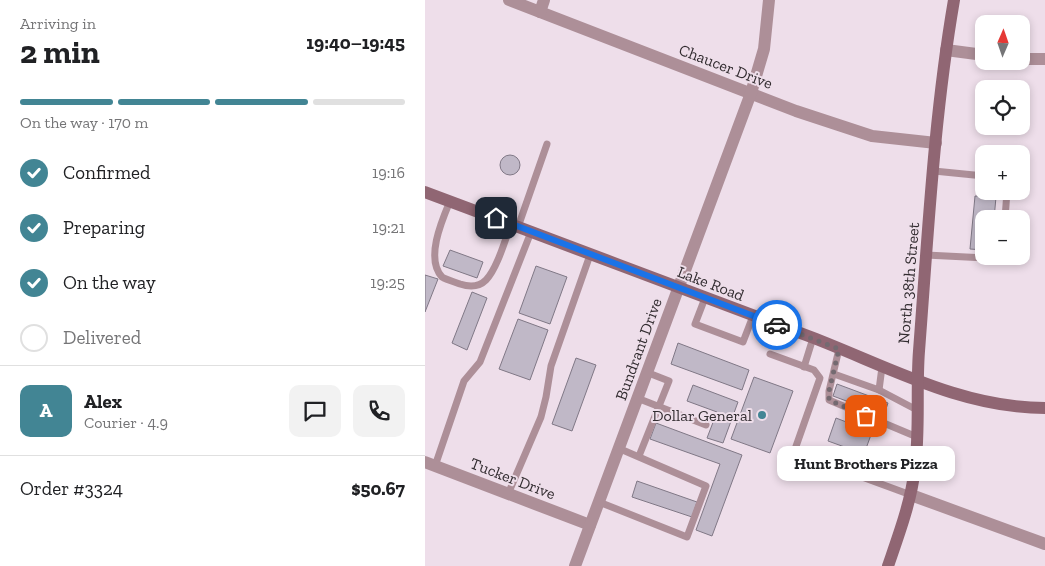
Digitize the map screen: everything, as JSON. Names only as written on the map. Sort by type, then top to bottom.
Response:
[{"type":"street","name":"Chaucer Drive","points":[[509,0],[542,6],[796,111],[872,136],[936,143]]},
{"type":"street","name":"Bundrant Drive","points":[[575,566],[751,93],[764,49],[769,0]]},
{"type":"street","name":"North 38th Street","points":[[888,566],[911,495],[915,467],[917,381],[933,171],[946,50],[954,0]]},
{"type":"street","points":[[946,50],[975,54]]},
{"type":"street","points":[[1030,59],[1045,60]]},
{"type":"street","name":"Lake Road","points":[[425,192],[813,338],[917,381],[986,402],[1020,407],[1045,408]]},
{"type":"street","name":"Tucker Drive","points":[[430,464],[590,525]]},
{"type":"street","points":[[911,495],[1045,544]]},
{"type":"lane","points":[[450,201],[435,236],[433,254],[435,267],[442,276],[452,281],[467,286],[475,286],[485,281],[498,260],[515,226],[547,144]]},
{"type":"lane","points":[[933,171],[975,175]]},
{"type":"lane","points":[[430,464],[464,381],[480,362],[531,232]]},
{"type":"lane","points":[[508,494],[541,417],[551,366],[591,255]]},
{"type":"lane","points":[[927,255],[975,257]]},
{"type":"lane","points":[[705,298],[695,324],[743,342],[753,316]]},
{"type":"lane","points":[[803,367],[813,338]]},
{"type":"lane","points":[[839,349],[829,400],[917,437]]},
{"type":"lane","points":[[770,354],[814,370],[820,378],[794,452],[911,495]]},
{"type":"lane","points":[[879,390],[883,367]]},
{"type":"lane","points":[[639,456],[669,381],[646,372]]},
{"type":"lane","points":[[834,374],[879,390],[917,410]]},
{"type":"lane","points":[[637,398],[707,425]]},
{"type":"lane","points":[[599,502],[687,537],[706,486],[619,448]]},
{"type":"building","points":[[510,155],[517,158],[520,165],[517,172],[510,175],[503,172],[500,165],[503,158]]},
{"type":"building","points":[[975,196],[975,200],[996,200],[995,210],[975,210],[975,249],[970,249]]},
{"type":"building","points":[[450,250],[483,262],[477,278],[443,266]]},
{"type":"building","points":[[536,266],[567,277],[550,324],[519,313]]},
{"type":"building","points":[[425,275],[438,279],[425,312]]},
{"type":"building","points":[[472,292],[487,298],[467,350],[452,343]]},
{"type":"building","points":[[518,319],[548,330],[530,380],[499,369]]},
{"type":"building","points":[[678,343],[749,370],[742,390],[671,364]]},
{"type":"building","points":[[576,358],[596,365],[572,431],[552,424]]},
{"type":"building","name":"Dollar General","points":[[754,377],[793,391],[770,453],[731,439]]},
{"type":"building","points":[[837,384],[888,403],[884,415],[833,396]]},
{"type":"building","points":[[693,385],[738,402],[723,443],[707,438],[717,412],[687,401]]},
{"type":"building","points":[[836,418],[872,432],[864,454],[828,441]]},
{"type":"building","points":[[656,423],[742,455],[712,536],[696,530],[720,464],[650,439]]},
{"type":"building","points":[[637,481],[697,502],[692,517],[632,497]]},
{"type":"way so far","points":[[777,325],[839,349],[829,391],[829,400],[866,416]]},
{"type":"place","name":"Dollar General","points":[[762,415]]},
{"type":"place","name":"Hunt Brothers Pizza","points":[[866,416]]},
{"type":"route","points":[[496,218],[777,325]]}]
